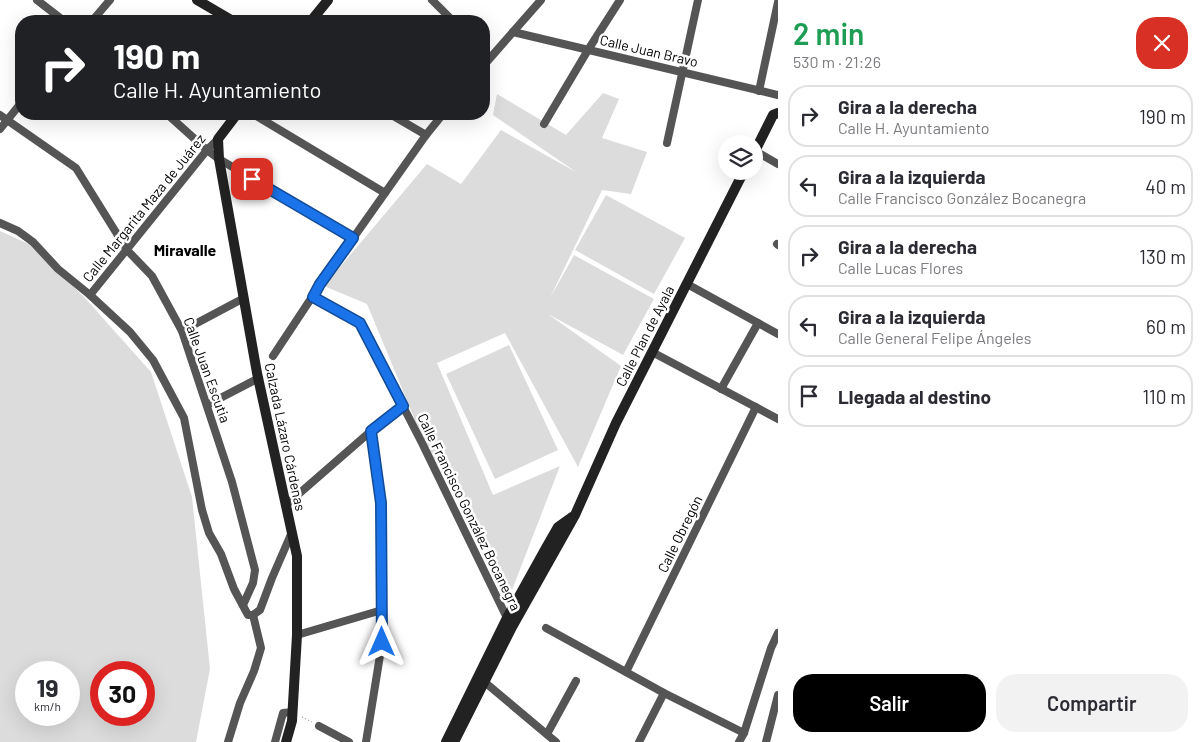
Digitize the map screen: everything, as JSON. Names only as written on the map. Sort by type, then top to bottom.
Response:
[{"type":"street","points":[[37,0],[56,15]]},
{"type":"street","points":[[97,15],[110,0]]},
{"type":"street","points":[[197,0],[223,15]]},
{"type":"street","points":[[316,15],[328,0]]},
{"type":"street","points":[[432,0],[447,15]]},
{"type":"street","points":[[490,55],[541,0]]},
{"type":"street","points":[[544,124],[620,0]]},
{"type":"street","points":[[667,143],[698,0]]},
{"type":"street","points":[[759,91],[778,2]]},
{"type":"street","name":"Calle Juan Bravo","points":[[513,32],[778,95]]},
{"type":"street","points":[[0,128],[4,117],[15,109]]},
{"type":"street","points":[[763,135],[773,115],[778,113]]},
{"type":"street","name":"Calle Juan Escutia","points":[[4,117],[76,168],[127,250],[152,276],[182,331],[232,482],[255,570],[253,583],[243,605]]},
{"type":"street","points":[[174,120],[219,159],[353,238]]},
{"type":"street","name":"Calle Margarita Maza de Juárez","points":[[90,295],[232,120]]},
{"type":"street","points":[[263,120],[386,191]]},
{"type":"street","points":[[273,120],[386,191]]},
{"type":"street","points":[[400,120],[426,135]]},
{"type":"street","points":[[273,356],[320,284],[438,120]]},
{"type":"street","name":"Calzada Lázaro Cárdenas","points":[[218,139],[219,159],[259,378],[297,556],[297,634],[293,712],[286,742]]},
{"type":"street","points":[[763,156],[778,164]]},
{"type":"street","name":"Calle Plan de Ayala","points":[[446,742],[510,622],[575,515],[616,423],[739,180]]},
{"type":"street","points":[[0,224],[18,231],[33,242],[58,269],[90,295],[130,332],[153,360],[184,418],[202,510],[209,533],[221,554],[234,589],[248,614],[253,615]]},
{"type":"street","points":[[687,284],[778,334]]},
{"type":"street","name":"Calle Francisco González Bocanegra","points":[[313,297],[360,323],[422,443],[510,622]]},
{"type":"street","points":[[182,331],[244,298]]},
{"type":"street","points":[[721,389],[758,323]]},
{"type":"street","points":[[652,352],[778,419]]},
{"type":"street","points":[[207,405],[259,378]]},
{"type":"street","points":[[286,505],[371,431],[403,406]]},
{"type":"street","name":"Calle Obregón","points":[[626,672],[756,407]]},
{"type":"street","points":[[366,742],[382,642],[381,503],[371,431]]},
{"type":"street","points":[[253,615],[260,610],[292,532]]},
{"type":"street","points":[[297,634],[382,610]]},
{"type":"street","points":[[228,742],[240,703],[261,648],[253,615]]},
{"type":"street","points":[[546,628],[744,733]]},
{"type":"street","points":[[739,742],[744,733],[771,648],[778,634]]},
{"type":"street","points":[[481,679],[556,742]]},
{"type":"street","name":"Calle Plan de Ayala","points":[[454,742],[481,679]]},
{"type":"street","points":[[547,734],[576,681]]},
{"type":"street","points":[[639,742],[664,692]]},
{"type":"street","points":[[766,742],[778,695]]},
{"type":"street","points":[[275,742],[283,713],[293,712]]},
{"type":"street","points":[[319,726],[349,742]]},
{"type":"path","points":[[293,712],[319,726]]},
{"type":"shaded area","points":[[603,93],[619,99],[602,138],[647,152],[631,194],[602,190],[550,298],[574,255],[654,299],[623,355],[548,314],[621,366],[578,467],[505,333],[437,363],[493,495],[560,466],[512,590],[425,444],[367,304],[324,286],[427,164],[461,184],[501,130],[576,172],[493,115],[497,94],[566,135]]},
{"type":"shaded area","points":[[606,195],[685,238],[654,294],[575,250]]},
{"type":"shaded area","points":[[0,231],[31,245],[85,298],[151,372],[192,497],[210,669],[196,742],[0,742]]},
{"type":"shaded area","points":[[509,345],[558,450],[495,479],[446,374]]},
{"type":"district","name":"Miravalle","points":[[185,250]]},
{"type":"route","points":[[252,179],[353,238],[320,284],[313,297],[360,323],[403,406],[371,431],[381,503],[382,642]]}]
